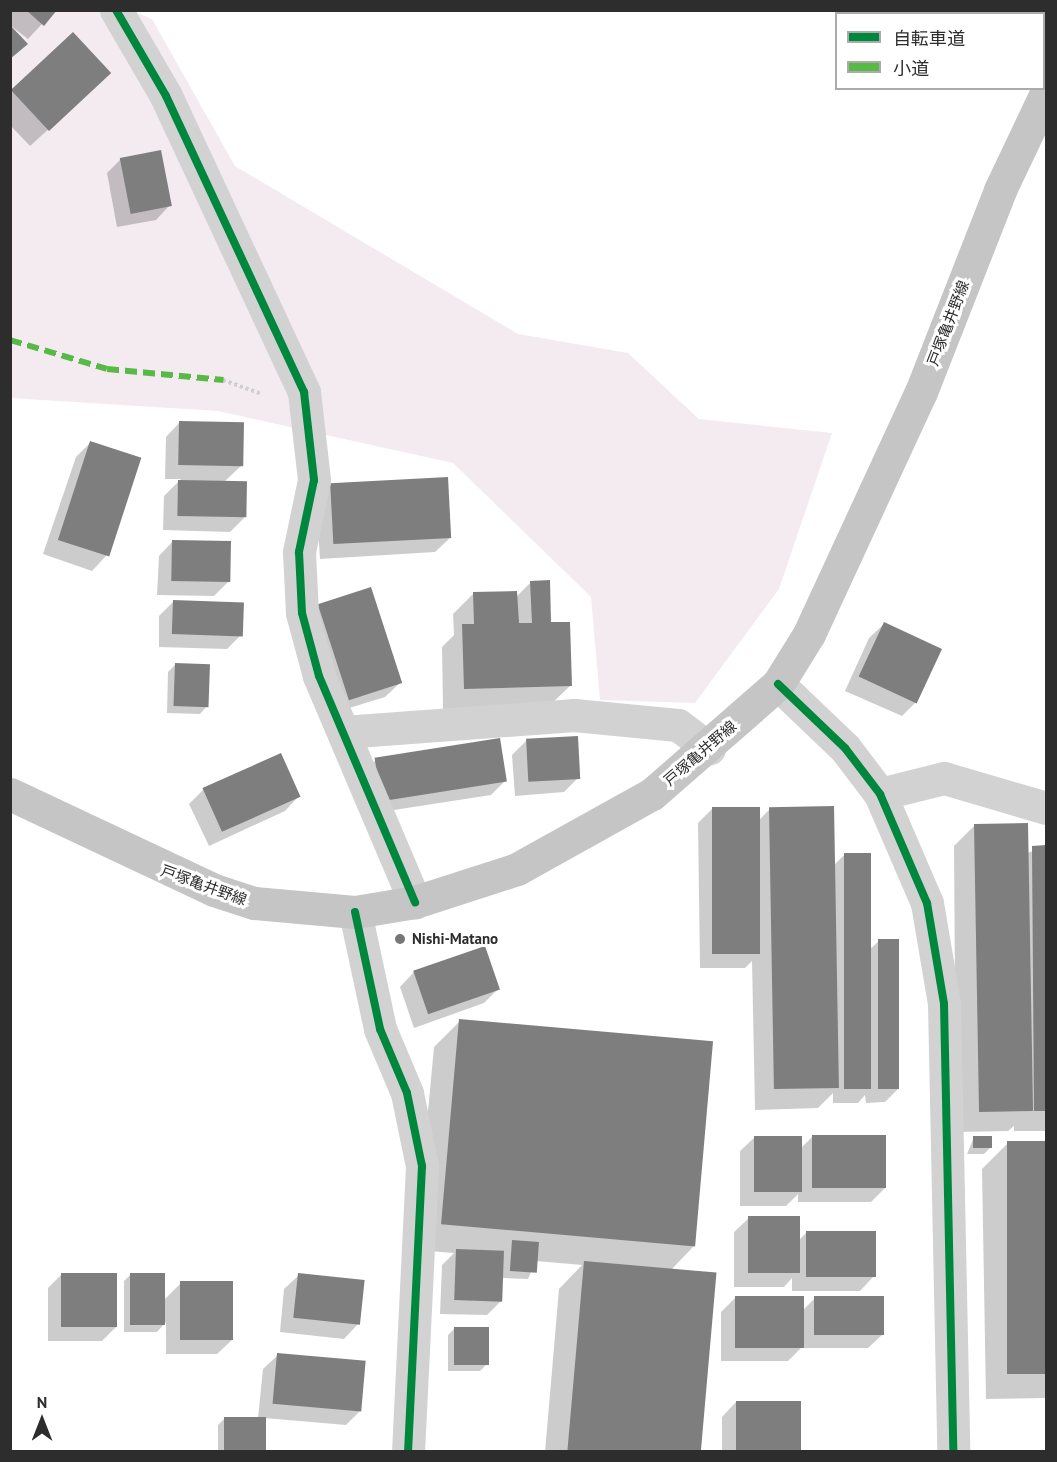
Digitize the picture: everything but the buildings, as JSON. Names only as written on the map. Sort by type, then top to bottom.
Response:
[{"type":"main road","name":"戸塚亀井野線","points":[[10,794],[214,890],[255,903],[356,912],[415,902],[517,869],[586,833],[652,794],[709,748],[778,684],[839,573],[921,392],[1000,190],[1047,93]]},
{"type":"street","points":[[116,10],[166,96],[304,392],[314,480],[299,552],[302,613],[342,732],[415,902]]},
{"type":"street","points":[[778,684],[844,748],[880,794],[927,903],[944,1004],[953,1452]]},
{"type":"street","points":[[342,732],[574,715],[678,725],[709,748]]},
{"type":"street","points":[[880,794],[944,778],[1047,808]]},
{"type":"street","points":[[356,912],[380,1029],[407,1093],[422,1166],[408,1452]]},
{"type":"shaded area","points":[[10,11],[133,11],[152,19],[235,166],[518,334],[628,353],[699,419],[832,433],[779,589],[695,703],[600,700],[591,597],[453,463],[218,411],[11,398]]},
{"type":"marked path","points":[[10,340],[107,369],[223,380]]},
{"type":"cycle path","points":[[116,10],[166,96],[304,392],[314,480],[299,552],[302,613],[319,676],[415,902]]},
{"type":"cycle path","points":[[778,684],[845,748],[880,794],[927,903],[944,1004],[953,1452]]},
{"type":"cycle path","points":[[355,912],[380,1029],[407,1093],[422,1166],[408,1452]]},
{"type":"place","name":"Nishi-Matano","points":[[400,939]]}]
